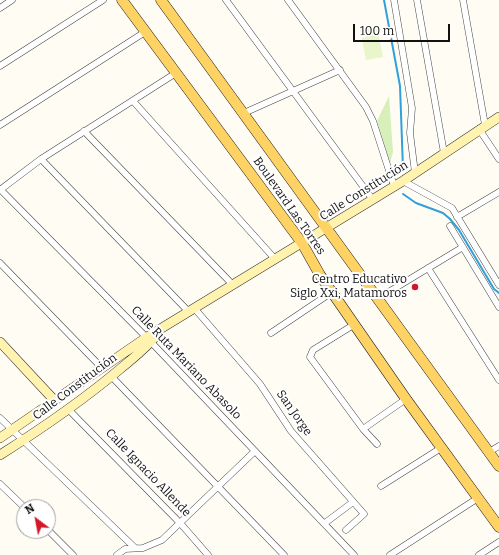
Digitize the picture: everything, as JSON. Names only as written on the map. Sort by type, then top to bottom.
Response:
[{"type":"main road","name":"Boulevard Las Torres","points":[[122,0],[302,243],[332,292],[406,399],[499,527]]},
{"type":"main road","name":"Boulevard Las Torres","points":[[161,0],[499,466]]},
{"type":"main road","name":"Calle Constitución","points":[[0,456],[68,409],[111,376],[158,332],[373,200],[499,117]]},
{"type":"main road","name":"Calle Constitución","points":[[0,438],[102,368],[149,340]]},
{"type":"main road","points":[[0,342],[55,401]]},
{"type":"street","points":[[0,8],[12,0]]},
{"type":"street","points":[[0,66],[103,0]]},
{"type":"street","points":[[226,0],[373,200]]},
{"type":"street","points":[[288,0],[360,98],[373,121],[394,186]]},
{"type":"street","points":[[394,0],[412,108],[410,133],[415,173]]},
{"type":"street","points":[[416,0],[444,153]]},
{"type":"street","points":[[463,0],[482,127],[499,159]]},
{"type":"street","points":[[0,125],[145,32]]},
{"type":"street","points":[[244,113],[340,70]]},
{"type":"street","points":[[0,189],[41,158],[176,73]]},
{"type":"street","points":[[133,100],[275,259]]},
{"type":"street","points":[[84,131],[233,285]]},
{"type":"street","name":"San Jorge","points":[[41,158],[192,311],[260,384],[291,432],[364,514],[346,530]]},
{"type":"street","points":[[403,181],[449,206],[499,284]]},
{"type":"street","name":"Calle Ruta Mariano Abasolo","points":[[0,189],[149,340],[354,555]]},
{"type":"street","points":[[457,217],[499,192]]},
{"type":"street","points":[[450,226],[499,307]]},
{"type":"street","points":[[377,299],[463,247]]},
{"type":"street","points":[[0,263],[102,368]]},
{"type":"street","points":[[428,268],[499,380]]},
{"type":"street","points":[[271,333],[332,292]]},
{"type":"street","points":[[355,324],[313,350],[310,354],[311,359],[363,429],[377,444]]},
{"type":"street","points":[[111,376],[219,486],[284,555]]},
{"type":"street","points":[[363,429],[406,399]]},
{"type":"street","name":"Calle Ignacio Allende","points":[[68,409],[181,524],[208,555]]},
{"type":"street","points":[[0,418],[134,547]]},
{"type":"street","points":[[489,452],[499,446]]},
{"type":"street","points":[[381,486],[441,448]]},
{"type":"street","points":[[117,555],[125,549],[151,546],[162,540],[181,524],[255,451]]},
{"type":"street","points":[[0,484],[16,499]]},
{"type":"street","points":[[390,555],[478,498]]},
{"type":"street","points":[[325,523],[353,502]]},
{"type":"street","points":[[56,538],[73,555]]},
{"type":"street","points":[[479,555],[499,542]]},
{"type":"green space","points":[[377,27],[383,57],[366,60],[360,30]]},
{"type":"green space","points":[[389,96],[393,152],[390,163],[377,121]]},
{"type":"waterway","points":[[384,0],[400,86],[403,169]]},
{"type":"waterway","points":[[403,194],[416,203],[443,213],[450,219],[459,230],[494,289],[499,293]]},
{"type":"place","name":"Centro Educativo Siglo Xxi, Matamoros","points":[[415,287]]}]
